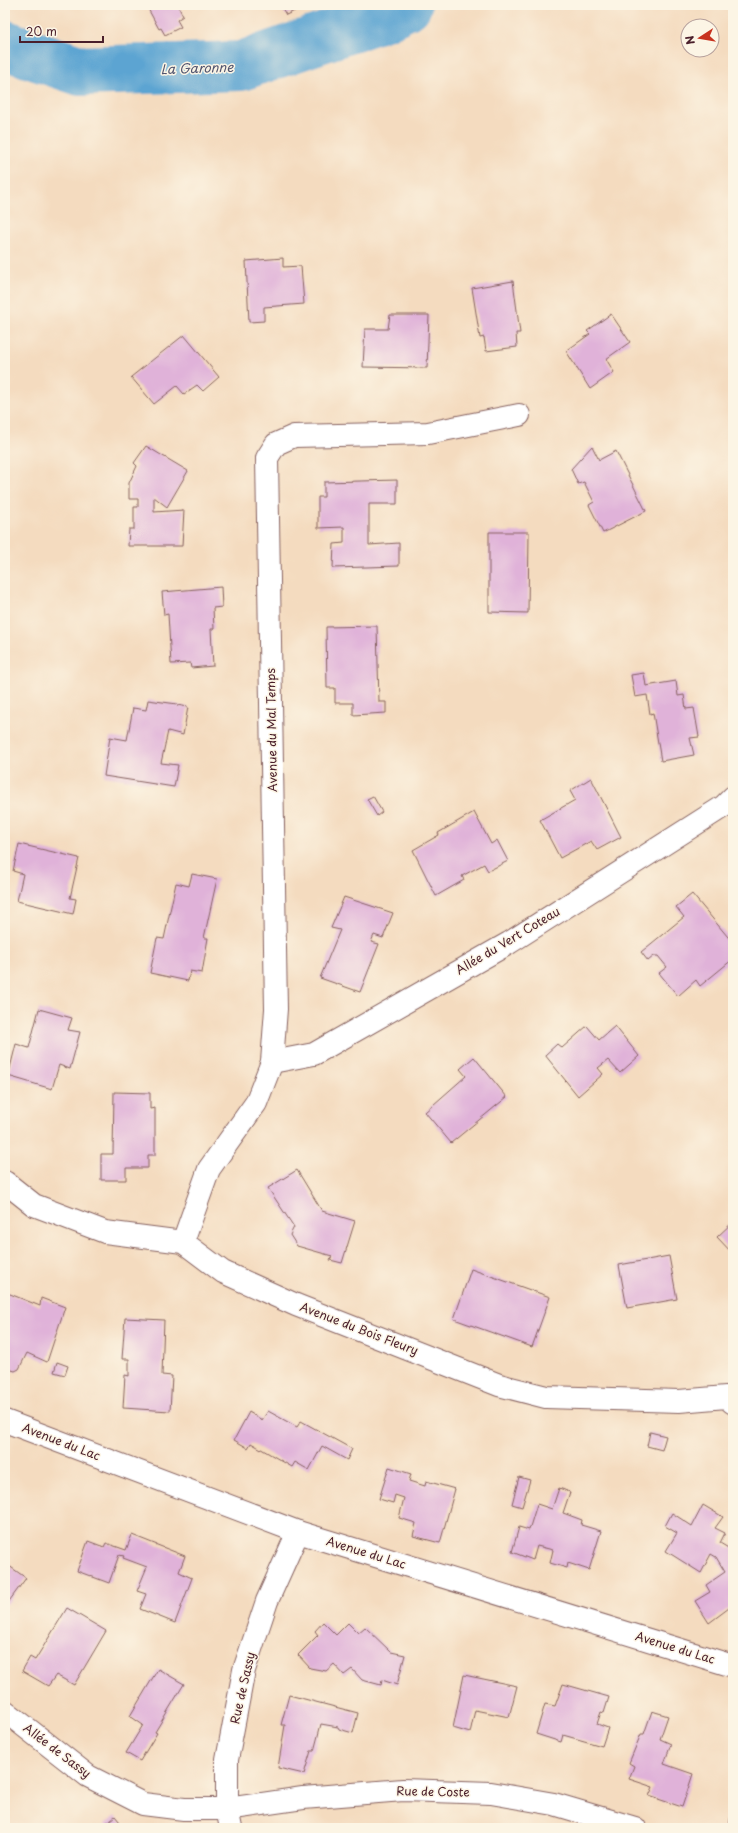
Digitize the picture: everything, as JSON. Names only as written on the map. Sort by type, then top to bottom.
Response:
[{"type":"street","name":"Avenue du Mal Temps","points":[[183,1242],[209,1169],[256,1103],[272,1062],[276,1009],[267,458],[276,444],[294,436],[428,433],[519,415]]},
{"type":"street","name":"Allée du Vert Coteau","points":[[272,1062],[314,1054],[510,943],[724,806],[733,797]]},
{"type":"street","name":"Avenue du Bois Fleury","points":[[5,1182],[34,1205],[105,1232],[183,1242],[223,1272],[296,1305],[499,1385],[546,1397],[679,1401],[731,1396]]},
{"type":"street","name":"Avenue du Lac","points":[[5,1421],[298,1532],[733,1666]]},
{"type":"street","name":"Rue de Sassy","points":[[229,1818],[227,1760],[244,1670],[267,1601],[298,1532]]},
{"type":"street","name":"Allée de Sassy","points":[[5,1711],[88,1776],[143,1804],[184,1809],[229,1818]]},
{"type":"street","name":"Rue de Coste","points":[[229,1818],[303,1798],[403,1790],[491,1793],[554,1804],[635,1828]]},
{"type":"building","points":[[146,5],[183,5],[179,8],[183,16],[177,20],[181,27],[165,35],[161,28],[159,29]]},
{"type":"building","points":[[302,5],[303,7],[286,15],[281,6]]},
{"type":"building","points":[[283,258],[283,267],[301,266],[304,304],[264,307],[264,321],[249,322],[246,261]]},
{"type":"building","points":[[513,281],[520,333],[516,333],[517,347],[486,351],[484,337],[480,338],[472,288]]},
{"type":"building","points":[[611,314],[630,342],[606,359],[614,372],[590,389],[566,351],[590,334],[587,331]]},
{"type":"building","points":[[390,315],[429,315],[427,368],[363,367],[365,329],[388,329]]},
{"type":"building","points":[[184,335],[219,377],[203,391],[197,385],[184,394],[177,386],[154,404],[131,377]]},
{"type":"building","points":[[146,446],[188,471],[167,507],[154,497],[154,512],[184,510],[182,546],[128,546],[129,529],[134,529],[134,507],[138,507],[138,499],[129,499],[129,483],[137,466],[134,463]]},
{"type":"building","points":[[592,446],[599,460],[616,451],[646,511],[603,533],[589,505],[594,502],[584,482],[578,484],[571,469]]},
{"type":"building","points":[[397,480],[397,504],[369,504],[369,545],[399,543],[399,566],[333,568],[334,544],[344,543],[344,527],[318,528],[318,497],[324,497],[324,482]]},
{"type":"building","points":[[489,532],[529,532],[528,613],[489,612]]},
{"type":"building","points":[[221,587],[222,607],[213,608],[214,629],[211,629],[213,666],[191,668],[190,663],[171,664],[168,614],[164,615],[162,592]]},
{"type":"building","points":[[377,626],[379,702],[386,702],[386,713],[353,715],[353,703],[335,703],[335,688],[327,688],[326,627]]},
{"type":"building","points":[[644,673],[646,686],[676,681],[678,696],[684,695],[686,709],[694,708],[699,737],[690,738],[694,755],[661,761],[653,713],[650,714],[647,695],[635,697],[631,675]]},
{"type":"building","points":[[148,700],[188,707],[183,735],[168,731],[161,763],[178,765],[174,787],[104,776],[110,737],[127,740],[133,708],[146,710]]},
{"type":"building","points":[[591,778],[621,837],[597,850],[591,841],[560,858],[540,820],[575,800],[570,791]]},
{"type":"building","points":[[373,796],[382,812],[377,816],[367,799]]},
{"type":"building","points":[[474,812],[491,844],[497,840],[508,861],[488,871],[484,864],[462,876],[464,880],[436,896],[413,850],[439,835],[438,833]]},
{"type":"building","points":[[19,844],[79,858],[70,898],[76,899],[73,914],[17,901],[23,874],[13,871]]},
{"type":"building","points":[[192,874],[217,879],[204,938],[208,938],[202,973],[190,971],[188,981],[150,973],[157,938],[164,939],[176,883],[189,886]]},
{"type":"building","points":[[692,894],[733,943],[733,959],[700,986],[696,980],[678,996],[659,973],[667,967],[658,956],[654,956],[648,961],[641,952],[684,917],[676,907]]},
{"type":"building","points":[[344,897],[393,913],[383,938],[374,935],[371,942],[379,944],[360,992],[320,978],[340,930],[331,928]]},
{"type":"building","points":[[39,1009],[72,1018],[68,1030],[80,1032],[70,1069],[59,1065],[52,1089],[8,1076],[16,1044],[29,1048]]},
{"type":"building","points":[[587,1026],[599,1040],[615,1026],[639,1056],[620,1073],[608,1060],[598,1068],[603,1074],[578,1096],[545,1055],[557,1044],[562,1048]]},
{"type":"building","points":[[474,1057],[507,1097],[451,1143],[425,1112],[466,1076],[460,1069]]},
{"type":"building","points":[[114,1092],[150,1093],[150,1109],[155,1108],[155,1155],[148,1155],[148,1168],[126,1168],[126,1180],[101,1180],[101,1154],[113,1154]]},
{"type":"building","points":[[297,1170],[322,1211],[355,1221],[342,1263],[330,1260],[332,1256],[297,1246],[290,1235],[294,1227],[268,1188]]},
{"type":"building","points":[[733,1222],[733,1254],[717,1237]]},
{"type":"building","points":[[669,1256],[677,1299],[627,1308],[619,1265]]},
{"type":"building","points":[[471,1269],[550,1297],[532,1347],[454,1319]]},
{"type":"building","points":[[5,1292],[40,1306],[41,1298],[65,1307],[47,1362],[27,1353],[19,1369],[15,1371],[5,1368]]},
{"type":"building","points":[[125,1318],[164,1320],[162,1375],[172,1376],[170,1411],[123,1408],[125,1375],[129,1376],[129,1359],[122,1359]]},
{"type":"building","points":[[57,1362],[68,1366],[65,1375],[54,1372]]},
{"type":"building","points":[[268,1411],[297,1427],[301,1421],[352,1449],[347,1460],[322,1446],[309,1470],[295,1462],[292,1467],[251,1443],[248,1448],[234,1440],[249,1412],[262,1420]]},
{"type":"building","points":[[650,1432],[666,1436],[662,1450],[647,1446]]},
{"type":"building","points":[[389,1467],[411,1474],[409,1481],[425,1486],[426,1481],[455,1489],[440,1543],[413,1536],[416,1523],[399,1518],[404,1498],[395,1495],[393,1503],[379,1499]]},
{"type":"building","points":[[519,1477],[530,1480],[522,1507],[512,1504]]},
{"type":"building","points":[[559,1488],[570,1492],[563,1513],[582,1520],[581,1525],[601,1531],[589,1570],[568,1563],[567,1568],[550,1563],[553,1550],[537,1546],[533,1560],[512,1552],[519,1527],[529,1530],[537,1504],[552,1509]]},
{"type":"building","points":[[703,1505],[723,1517],[715,1528],[725,1533],[720,1543],[730,1549],[733,1546],[733,1605],[709,1623],[695,1601],[710,1592],[706,1585],[725,1572],[716,1557],[711,1554],[701,1573],[666,1551],[677,1533],[665,1526],[672,1513],[692,1526]]},
{"type":"building","points":[[132,1535],[185,1556],[179,1572],[192,1578],[175,1623],[140,1609],[146,1594],[137,1591],[147,1567],[119,1555],[109,1583],[77,1571],[88,1541],[104,1547],[106,1543],[126,1550]]},
{"type":"building","points":[[5,1563],[26,1578],[7,1604],[5,1602]]},
{"type":"building","points":[[67,1608],[106,1631],[74,1685],[56,1675],[48,1686],[22,1671],[30,1657],[35,1660]]},
{"type":"building","points":[[323,1622],[336,1635],[348,1623],[358,1633],[365,1627],[391,1652],[405,1655],[397,1685],[382,1680],[381,1685],[362,1680],[352,1669],[344,1675],[334,1664],[326,1671],[310,1668],[298,1655],[318,1635],[315,1631]]},
{"type":"building","points":[[158,1669],[184,1684],[155,1732],[157,1733],[140,1761],[126,1753],[143,1725],[130,1716]]},
{"type":"building","points":[[464,1675],[517,1686],[509,1717],[475,1710],[470,1733],[453,1728]]},
{"type":"building","points":[[563,1684],[609,1697],[604,1713],[601,1712],[597,1724],[608,1728],[602,1746],[563,1735],[561,1742],[536,1734],[545,1704],[555,1706]]},
{"type":"building","points":[[289,1695],[358,1713],[353,1733],[339,1729],[338,1727],[321,1724],[314,1751],[311,1751],[304,1774],[278,1768],[285,1725],[281,1725]]},
{"type":"building","points":[[652,1711],[668,1716],[660,1739],[671,1744],[664,1764],[693,1774],[682,1807],[649,1796],[653,1787],[629,1779],[634,1766],[629,1763],[641,1734],[644,1734]]},
{"type":"building","points":[[733,1809],[733,1826],[729,1825]]},
{"type":"building","points":[[115,1816],[124,1827],[108,1828],[105,1824]]},
{"type":"waterway","name":"La Garonne","points":[[5,45],[81,71],[241,66],[385,16],[407,5]]}]
